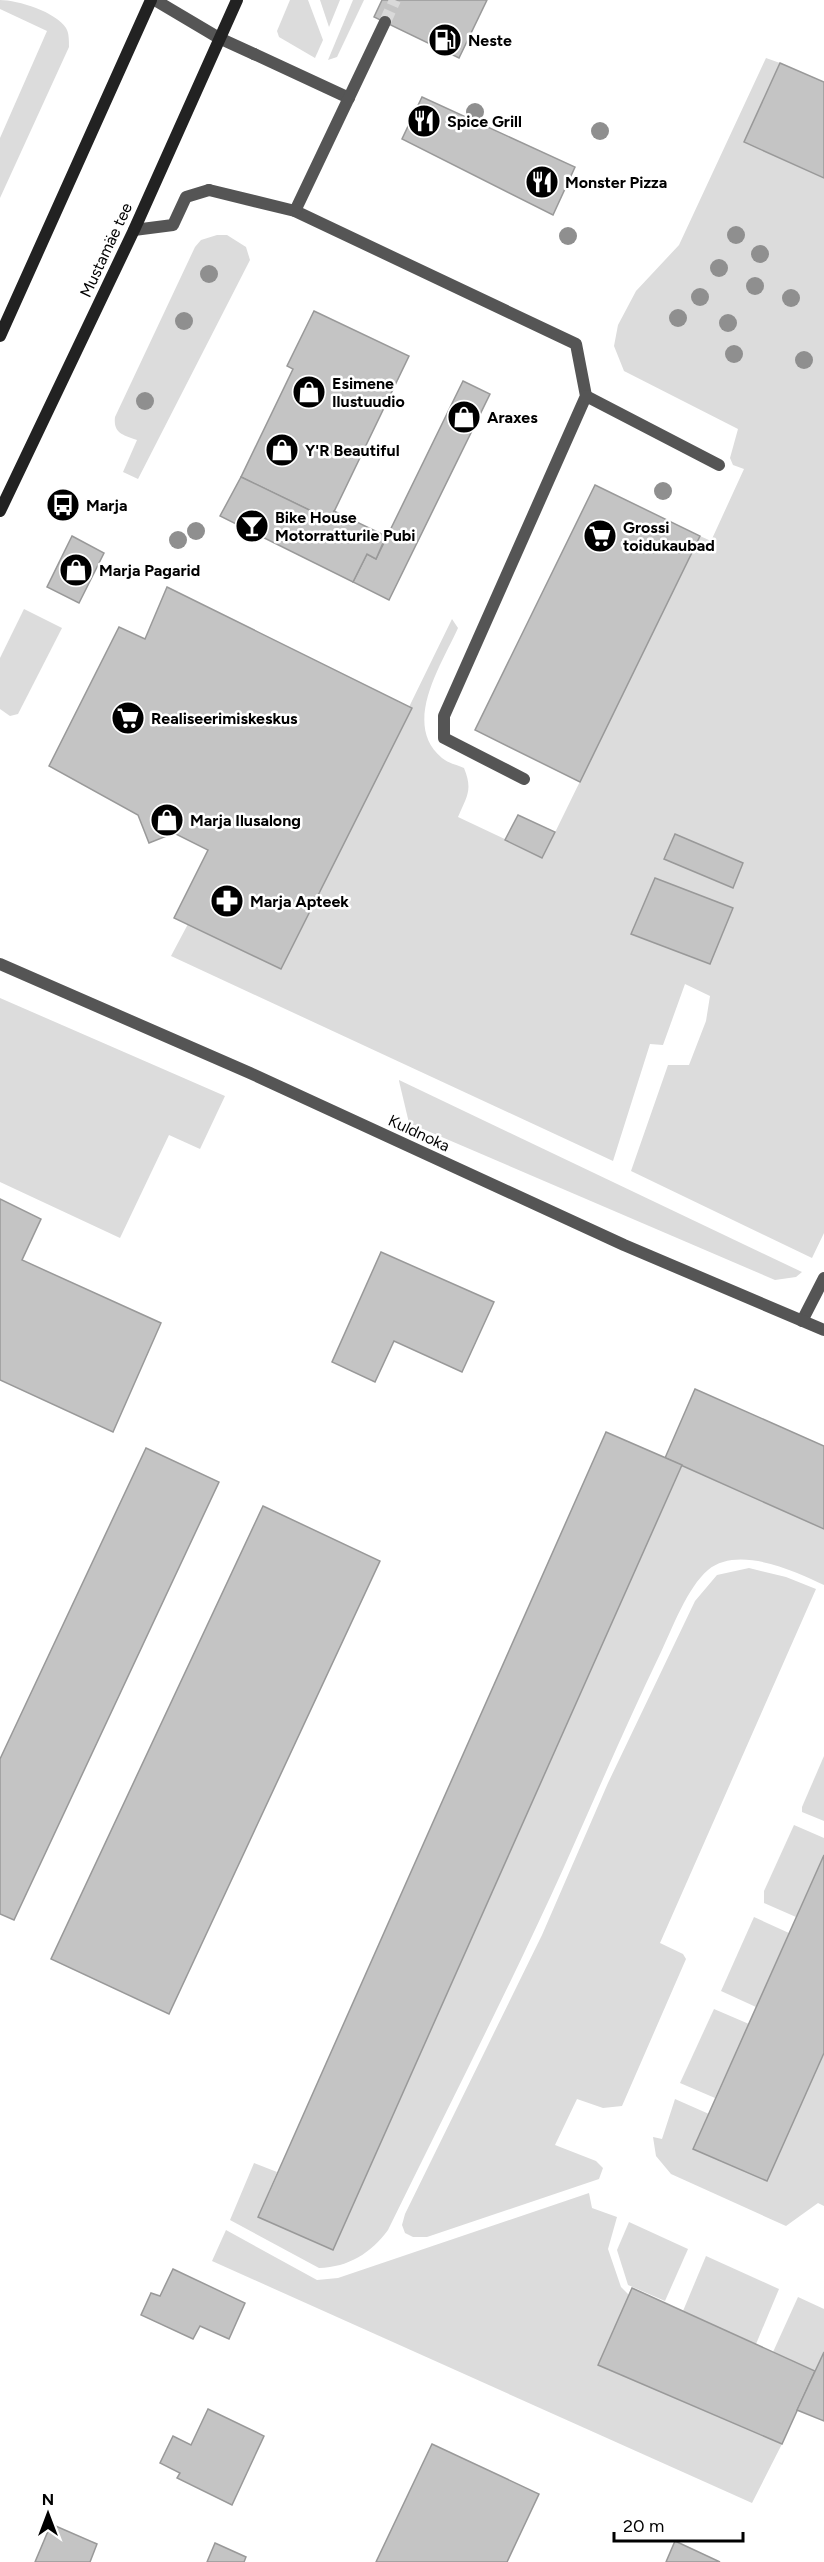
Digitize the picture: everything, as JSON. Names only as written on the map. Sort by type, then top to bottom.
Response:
[{"type":"main road","points":[[0,336],[153,0]]},
{"type":"main road","name":"Mustamäe tee","points":[[0,511],[134,230],[237,0]]},
{"type":"street","points":[[153,0],[219,38],[349,98]]},
{"type":"street","points":[[295,211],[385,22]]},
{"type":"street","points":[[134,230],[173,225],[186,197],[209,190],[295,211],[576,344],[586,396],[444,716],[444,738],[524,779]]},
{"type":"street","points":[[586,396],[719,465]]},
{"type":"street","name":"Kuldnoka","points":[[0,964],[250,1073],[624,1245],[824,1330]]},
{"type":"street","points":[[802,1321],[824,1278]]},
{"type":"shaded area","points":[[0,0],[26,5],[54,17],[67,30],[69,47],[0,198],[0,138],[47,31],[0,9]]},
{"type":"shaded area","points":[[290,0],[308,0],[323,40],[315,58],[279,37],[277,31]]},
{"type":"shaded area","points":[[320,0],[340,0],[329,27]]},
{"type":"shaded area","points":[[353,0],[364,0],[337,57],[328,60]]},
{"type":"shaded area","points":[[766,58],[780,63],[745,142],[824,178],[824,1233],[812,1258],[631,1171],[668,1065],[689,1065],[706,1021],[710,996],[685,984],[663,1045],[650,1044],[613,1161],[171,956],[188,924],[281,969],[452,619],[458,628],[435,676],[425,711],[425,728],[430,744],[442,758],[464,768],[468,788],[458,817],[543,857],[700,536],[711,541],[744,469],[733,465],[730,458],[738,429],[624,371],[614,346],[618,325],[636,291],[679,245]]},
{"type":"shaded area","points":[[217,235],[227,235],[246,247],[250,260],[138,479],[123,472],[137,440],[118,430],[115,417],[195,247],[201,240]]},
{"type":"shaded area","points":[[24,609],[62,628],[18,714],[10,716],[0,709],[0,658]]},
{"type":"shaded area","points":[[0,998],[225,1096],[200,1149],[169,1135],[120,1238],[0,1182]]},
{"type":"shaded area","points":[[399,1080],[802,1272],[796,1277],[775,1280],[409,1123]]},
{"type":"shaded area","points":[[682,1465],[824,1529],[824,1585],[798,1573],[766,1563],[735,1560],[720,1563],[708,1570],[693,1587],[624,1732],[522,1958],[388,2230],[367,2252],[350,2262],[319,2268],[230,2220],[254,2163],[277,2172],[258,2217],[333,2250]]},
{"type":"shaded area","points":[[749,1568],[786,1577],[816,1589],[660,1943],[683,1954],[686,1959],[622,2106],[603,2108],[577,2099],[555,2145],[596,2161],[603,2168],[599,2179],[427,2237],[413,2237],[405,2233],[402,2225],[405,2214],[542,1935],[608,1783],[695,1601],[717,1575]]},
{"type":"shaded area","points":[[824,1756],[824,1821],[802,1812],[802,1807]]},
{"type":"shaded area","points":[[794,1825],[824,1838],[824,1855],[796,1917],[764,1903],[764,1891]]},
{"type":"shaded area","points":[[754,1917],[789,1933],[756,2007],[721,1991]]},
{"type":"shaded area","points":[[714,2009],[749,2024],[715,2098],[680,2083]]},
{"type":"shaded area","points":[[824,2053],[824,2206],[818,2203],[786,2226],[671,2174],[656,2156],[653,2137],[662,2139],[675,2099],[709,2114]]},
{"type":"shaded area","points":[[589,2193],[592,2208],[617,2217],[608,2249],[621,2287],[629,2295],[598,2365],[782,2444],[752,2503],[212,2261],[226,2230],[317,2280],[338,2278]]},
{"type":"shaded area","points":[[629,2222],[688,2249],[665,2301],[628,2285],[617,2250]]},
{"type":"shaded area","points":[[706,2256],[779,2289],[756,2344],[683,2311]]},
{"type":"shaded area","points":[[798,2297],[824,2309],[824,2352],[815,2371],[773,2352]]},
{"type":"building","name":"Neste","points":[[382,0],[487,0],[459,58],[374,17]]},
{"type":"building","points":[[780,63],[824,82],[824,178],[744,142]]},
{"type":"building","points":[[422,97],[575,167],[553,215],[402,139]]},
{"type":"building","points":[[314,311],[409,356],[330,520],[241,477],[293,369],[287,366]]},
{"type":"building","points":[[463,381],[490,394],[389,600],[353,582],[367,554],[376,559]]},
{"type":"building","points":[[241,477],[330,520],[334,511],[386,536],[376,559],[367,554],[353,582],[220,516]]},
{"type":"building","points":[[595,485],[700,536],[580,782],[475,730]]},
{"type":"building","name":"Marja Pagarid","points":[[72,536],[104,553],[79,603],[47,587]]},
{"type":"building","points":[[167,587],[412,708],[281,969],[174,918],[208,850],[174,833],[149,843],[138,815],[49,766],[119,627],[145,639]]},
{"type":"building","points":[[518,815],[555,832],[542,858],[505,840]]},
{"type":"building","points":[[675,834],[743,863],[733,888],[664,859]]},
{"type":"building","points":[[655,878],[733,908],[710,964],[631,934]]},
{"type":"building","points":[[0,1199],[41,1219],[22,1260],[161,1323],[113,1432],[0,1380]]},
{"type":"building","points":[[381,1252],[494,1302],[462,1372],[394,1341],[375,1382],[332,1362]]},
{"type":"building","points":[[695,1389],[824,1446],[824,1529],[665,1458]]},
{"type":"building","points":[[606,1432],[682,1465],[333,2250],[258,2217]]},
{"type":"building","points":[[146,1448],[219,1482],[14,1920],[0,1914],[0,1759]]},
{"type":"building","points":[[263,1506],[380,1561],[169,2014],[51,1959]]},
{"type":"building","points":[[824,1855],[824,2053],[767,2181],[693,2149]]},
{"type":"building","points":[[173,2269],[245,2303],[229,2339],[200,2326],[193,2339],[141,2315],[151,2293],[160,2296]]},
{"type":"building","points":[[632,2288],[815,2371],[782,2444],[598,2365]]},
{"type":"building","points":[[824,2352],[824,2421],[797,2410]]},
{"type":"building","points":[[208,2409],[264,2436],[232,2505],[177,2478],[180,2473],[160,2463],[173,2436],[191,2445]]},
{"type":"building","points":[[432,2444],[539,2494],[507,2562],[376,2562]]},
{"type":"building","points":[[51,2524],[97,2544],[90,2562],[35,2562]]},
{"type":"building","points":[[675,2541],[720,2562],[666,2562]]},
{"type":"building","points":[[215,2543],[246,2557],[244,2562],[207,2562]]},
{"type":"tunnel","points":[[385,22],[395,0]]},
{"type":"place","name":"Neste","points":[[445,40]]},
{"type":"place","name":"Spice Grill","points":[[424,121]]},
{"type":"place","name":"Monster Pizza","points":[[542,182]]},
{"type":"place","name":"Esimene Ilustuudio","points":[[309,392]]},
{"type":"place","name":"Araxes","points":[[464,417]]},
{"type":"place","name":"Y'R Beautiful","points":[[282,450]]},
{"type":"place","name":"Marja","points":[[63,505]]},
{"type":"place","name":"Bike House Motorratturile Pubi","points":[[252,526]]},
{"type":"place","name":"Grossi toidukaubad","points":[[600,536]]},
{"type":"place","name":"Marja Pagarid","points":[[76,570]]},
{"type":"place","name":"Realiseerimiskeskus","points":[[128,718]]},
{"type":"place","name":"Marja Ilusalong","points":[[167,820]]},
{"type":"place","name":"Marja Apteek","points":[[227,901]]}]
